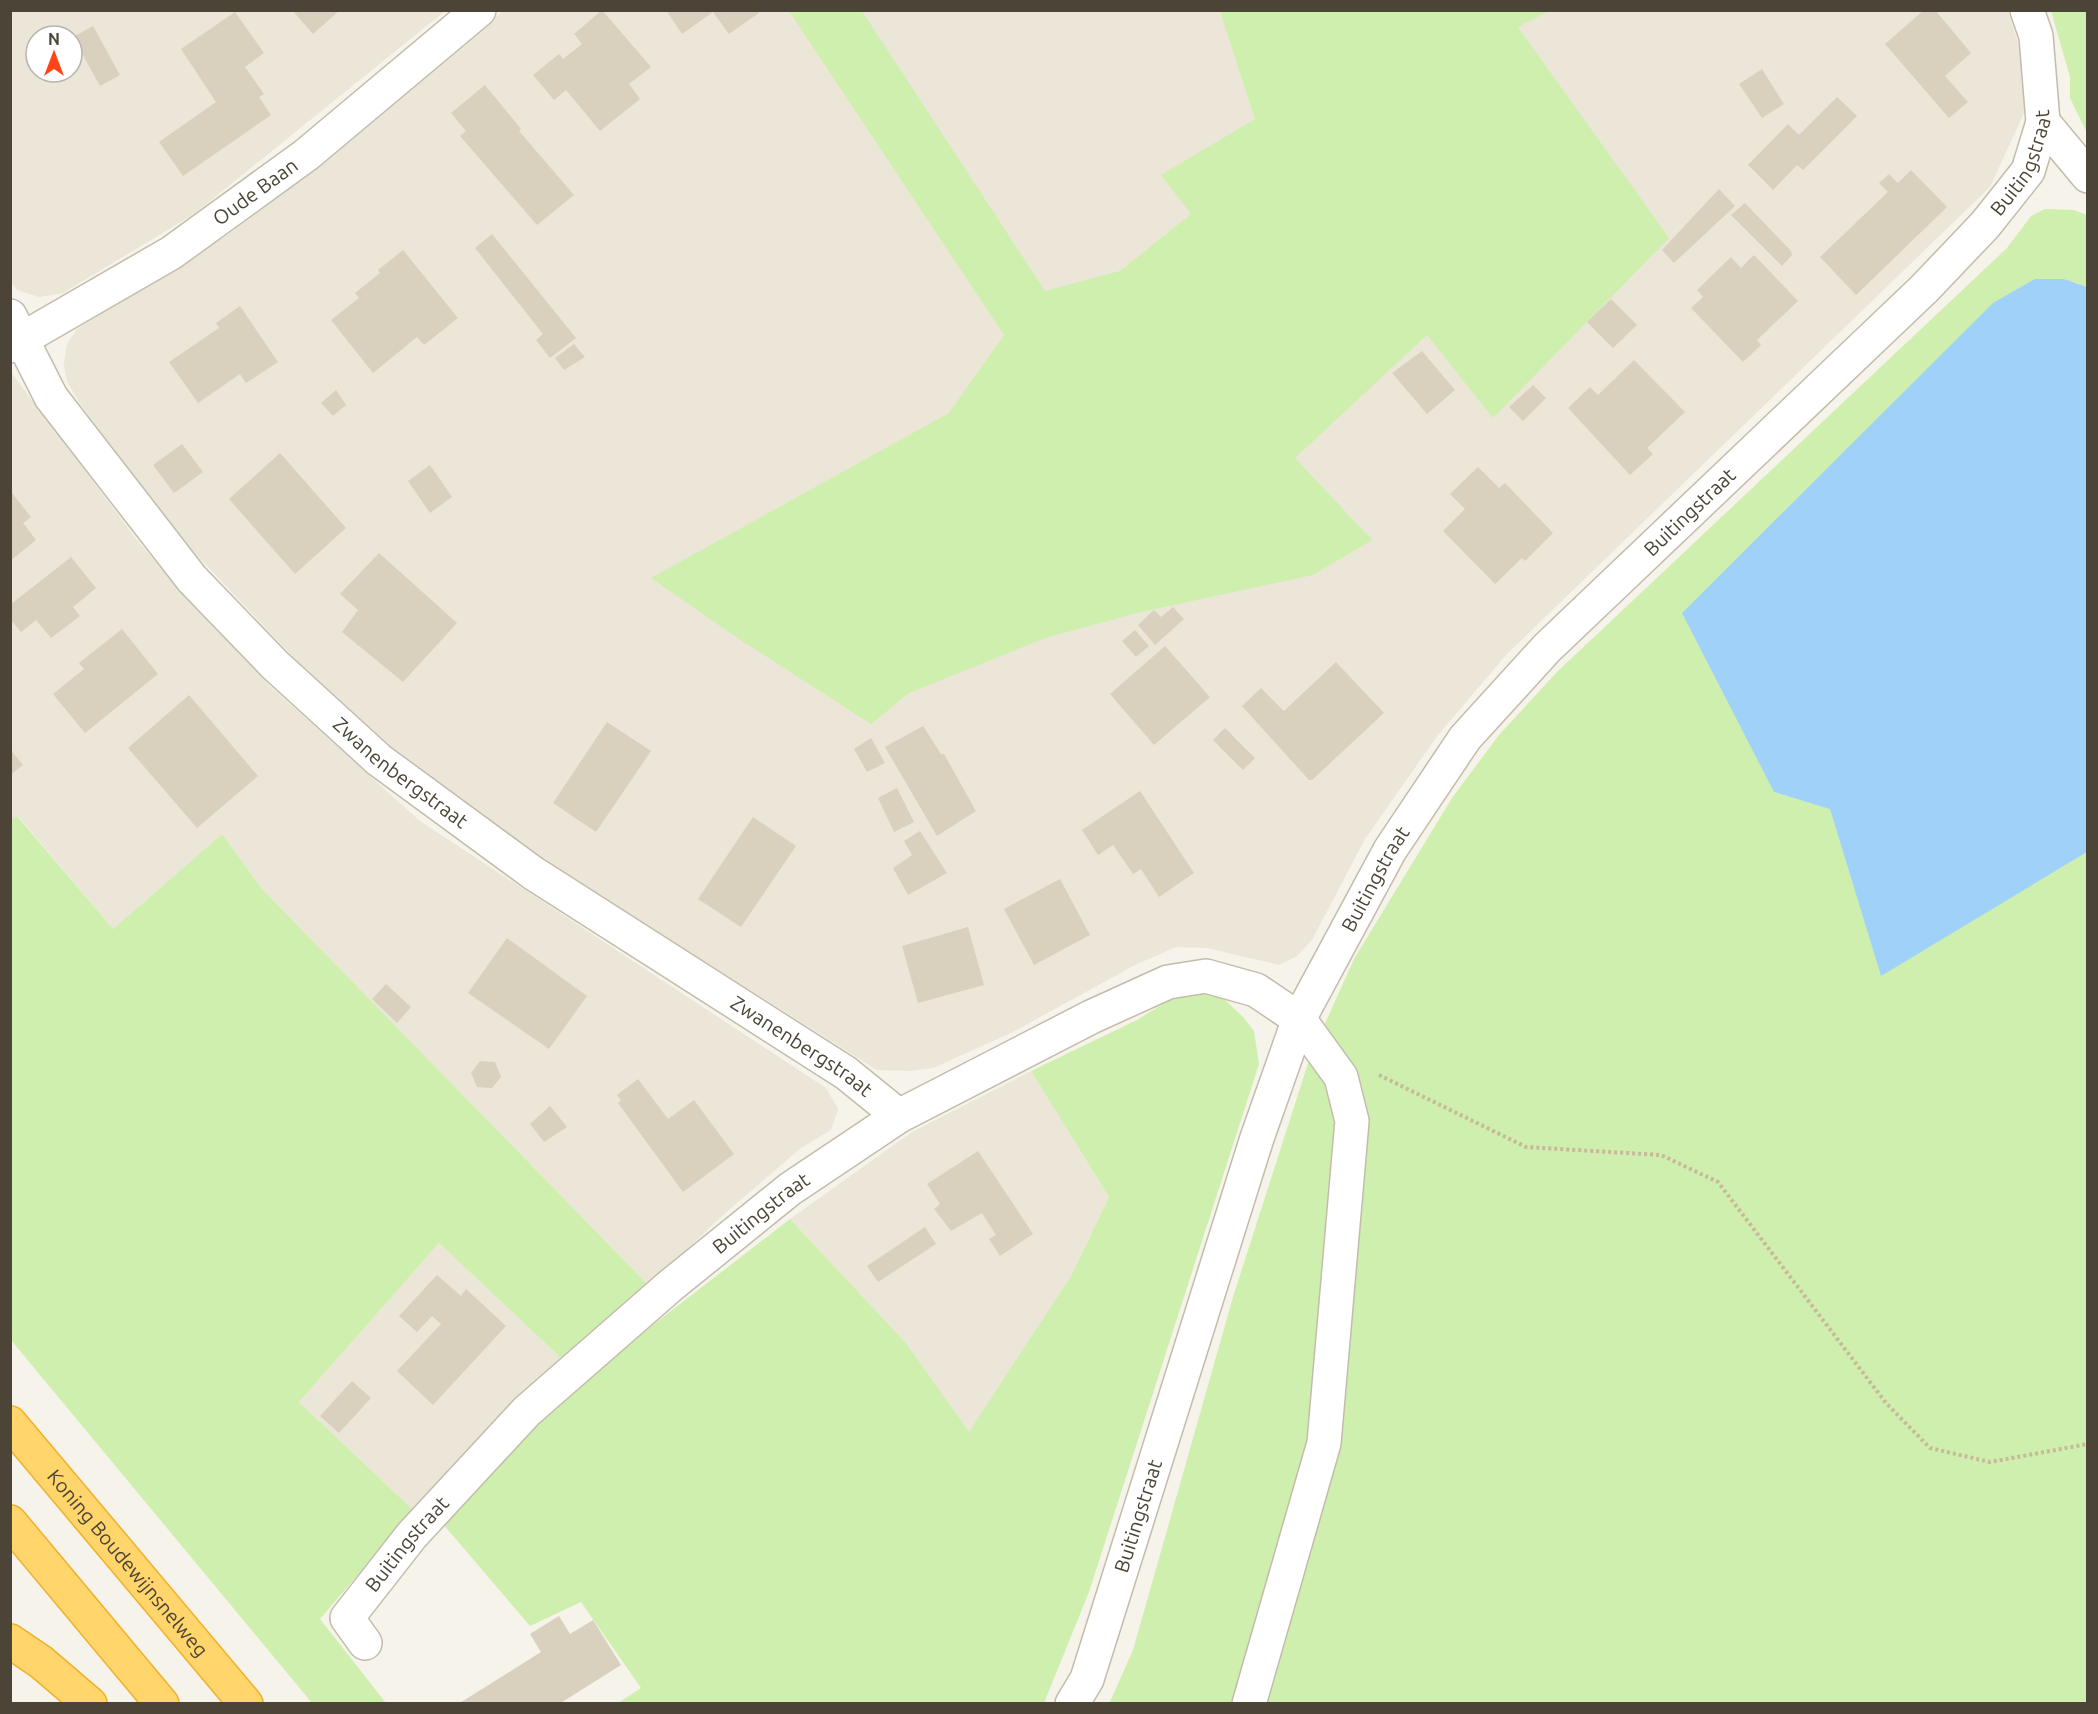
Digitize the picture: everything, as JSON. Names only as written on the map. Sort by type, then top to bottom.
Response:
[{"type":"highway","name":"Koning Boudewijnsnelweg","points":[[10,1423],[246,1704]]},
{"type":"highway","points":[[10,1522],[162,1704]]},
{"type":"highway","points":[[10,1641],[41,1662],[90,1704]]},
{"type":"street","name":"Oude Baan","points":[[15,334],[171,253],[306,155],[479,10]]},
{"type":"street","name":"Buitingstraat","points":[[1072,1704],[1087,1678],[1257,1138],[1299,1019],[1390,850],[1465,738],[1547,648],[1924,289],[1985,225],[2028,171],[2043,122],[2036,36],[2027,10]]},
{"type":"street","points":[[2043,122],[2088,176]]},
{"type":"street","name":"Zwanenbergstraat","points":[[15,334],[51,397],[192,579],[275,665],[378,760],[533,873],[846,1073],[900,1116]]},
{"type":"street","name":"Buitingstraat","points":[[365,1643],[347,1618],[412,1535],[527,1411],[670,1286],[790,1189],[900,1116],[1091,1017],[1168,982],[1206,976],[1256,990],[1299,1019]]},
{"type":"street","points":[[1249,1704],[1324,1443],[1352,1121],[1341,1077],[1299,1019]]},
{"type":"path","points":[[1370,1070],[1526,1147],[1661,1155],[1718,1182],[1886,1403],[1930,1448],[1990,1462],[2088,1444]]},
{"type":"shaded area","points":[[2008,10],[2024,63],[2024,113],[1990,187],[1507,654],[1438,735],[1365,839],[1312,940],[1297,956],[1279,965],[1207,948],[1176,947],[1135,965],[1011,1033],[933,1068],[909,1071],[877,1070],[535,854],[400,756],[297,661],[168,525],[79,402],[65,373],[67,344],[77,329],[229,234],[503,11]]},
{"type":"shaded area","points":[[10,11],[445,11],[194,214],[63,293],[39,297],[17,290],[11,282]]},
{"type":"shaded area","points":[[10,371],[137,540],[194,607],[270,686],[420,821],[826,1088],[838,1109],[831,1130],[801,1148],[722,1216],[649,1286],[263,890],[222,834],[113,929],[18,816],[11,820]]},
{"type":"shaded area","points":[[1031,1071],[1109,1197],[1071,1276],[969,1433],[906,1343],[790,1219],[912,1132]]},
{"type":"shaded area","points":[[439,1243],[561,1358],[413,1510],[299,1402]]},
{"type":"green space","points":[[789,11],[862,11],[1045,291],[1120,271],[1191,214],[1161,175],[1255,119],[1220,11],[1549,11],[1518,27],[1669,238],[1493,418],[1427,335],[1295,458],[1372,540],[1313,575],[1137,613],[1045,638],[909,693],[871,724],[739,639],[651,578],[949,413],[1004,335]]},
{"type":"green space","points":[[2051,11],[2087,11],[2087,133],[2070,98],[2070,77]]},
{"type":"green space","points":[[2045,209],[2074,210],[2087,215],[2087,287],[2064,279],[1774,792],[1830,808],[1881,975],[2087,852],[2087,1703],[1263,1703],[1311,1550],[1282,1542],[1231,1703],[1109,1704],[1133,1650],[1233,1297],[1310,1057],[1354,959],[1452,798],[1499,735],[1557,672],[2007,248],[2031,216]]},
{"type":"green space","points":[[17,816],[113,929],[222,834],[263,890],[649,1286],[561,1358],[439,1243],[299,1402],[413,1510],[320,1619],[386,1703],[312,1703],[11,1340],[10,820]]},
{"type":"green space","points":[[1201,994],[1223,998],[1243,1017],[1254,1031],[1259,1064],[1089,1592],[1044,1703],[618,1703],[641,1688],[581,1602],[530,1626],[443,1524],[522,1439],[605,1362],[790,1219],[906,1343],[969,1432],[1071,1276],[1109,1197],[1031,1071],[1137,1020],[1173,998]]},
{"type":"water","points":[[2035,279],[2064,279],[2087,287],[2087,852],[1881,976],[1830,809],[1774,792],[1682,613],[1993,303]]},
{"type":"building","points":[[292,10],[340,10],[313,34]]},
{"type":"building","points":[[602,10],[651,67],[629,84],[640,99],[600,131],[566,90],[554,100],[533,75],[559,54],[563,59],[582,44],[574,34]]},
{"type":"building","points":[[666,10],[757,10],[759,13],[729,34],[713,12],[682,34]]},
{"type":"building","points":[[1924,10],[1935,10],[1971,53],[1945,76],[1968,102],[1949,118],[1885,44]]},
{"type":"building","points":[[235,12],[264,53],[245,67],[264,94],[259,97],[271,115],[183,176],[159,142],[216,102],[181,49]]},
{"type":"building","points":[[93,26],[120,75],[100,86],[84,57],[84,31]]},
{"type":"building","points":[[1762,69],[1784,104],[1762,118],[1739,84]]},
{"type":"building","points":[[485,85],[521,129],[519,131],[574,195],[537,225],[460,136],[466,131],[451,113]]},
{"type":"building","points":[[1837,97],[1857,116],[1803,170],[1797,165],[1773,190],[1748,165],[1788,124],[1799,135]]},
{"type":"building","points":[[1911,170],[1947,207],[1856,295],[1820,257],[1888,192],[1879,183],[1889,174],[1898,183]]},
{"type":"building","points":[[1719,189],[1735,206],[1674,263],[1662,250]]},
{"type":"building","points":[[1745,203],[1791,251],[1792,255],[1782,266],[1731,215]]},
{"type":"building","points":[[492,234],[576,338],[550,358],[536,340],[543,334],[475,248]]},
{"type":"building","points":[[403,250],[458,318],[424,345],[417,337],[373,373],[331,320],[359,298],[355,293]]},
{"type":"building","points":[[1754,255],[1798,301],[1757,340],[1761,345],[1743,362],[1691,308],[1703,297],[1697,290],[1731,257],[1741,268]]},
{"type":"building","points":[[1611,299],[1637,325],[1613,348],[1587,322]]},
{"type":"building","points":[[240,306],[278,362],[246,383],[240,374],[198,403],[169,362],[219,328],[216,323]]},
{"type":"building","points":[[574,344],[585,357],[564,370],[555,358]]},
{"type":"building","points":[[1422,351],[1455,390],[1427,414],[1392,373]]},
{"type":"building","points":[[1634,360],[1685,412],[1647,448],[1653,454],[1630,475],[1568,408],[1590,387],[1598,395]]},
{"type":"building","points":[[1533,385],[1546,398],[1523,421],[1509,407]]},
{"type":"building","points":[[336,390],[346,405],[333,416],[321,403]]},
{"type":"building","points":[[182,444],[203,472],[174,493],[153,465]]},
{"type":"building","points":[[280,453],[346,528],[295,574],[229,499]]},
{"type":"building","points":[[430,465],[452,497],[430,513],[408,481]]},
{"type":"building","points":[[1478,467],[1499,488],[1505,483],[1553,533],[1525,561],[1522,558],[1495,584],[1443,531],[1465,509],[1450,494]]},
{"type":"building","points":[[12,493],[31,517],[23,523],[36,540],[10,561]]},
{"type":"building","points":[[379,553],[457,623],[403,682],[342,632],[358,610],[340,594]]},
{"type":"building","points":[[71,557],[96,588],[73,607],[80,616],[51,638],[36,620],[21,632],[10,619],[10,605]]},
{"type":"building","points":[[1173,607],[1184,619],[1155,645],[1138,625],[1154,610],[1161,617]]},
{"type":"building","points":[[122,629],[158,674],[85,733],[53,694],[84,669],[79,663]]},
{"type":"building","points":[[1135,630],[1149,646],[1136,657],[1122,641]]},
{"type":"building","points":[[1165,646],[1210,697],[1154,745],[1110,694]]},
{"type":"building","points":[[1336,662],[1384,713],[1312,780],[1309,780],[1242,706],[1261,688],[1284,711]]},
{"type":"building","points":[[189,695],[258,776],[197,828],[128,748]]},
{"type":"building","points":[[607,722],[651,751],[596,832],[553,803]]},
{"type":"building","points":[[923,726],[941,754],[944,754],[976,811],[937,836],[885,747]]},
{"type":"building","points":[[1225,728],[1255,758],[1243,770],[1213,740]]},
{"type":"building","points":[[871,738],[885,763],[867,772],[854,749]]},
{"type":"building","points":[[10,749],[23,765],[10,775]]},
{"type":"building","points":[[897,788],[914,822],[894,832],[878,798]]},
{"type":"building","points":[[1140,791],[1194,873],[1159,897],[1141,869],[1133,874],[1113,845],[1098,855],[1082,830]]},
{"type":"building","points":[[753,817],[796,846],[741,927],[698,899]]},
{"type":"building","points":[[920,831],[947,873],[908,895],[893,868],[912,855],[904,841]]},
{"type":"building","points":[[1060,879],[1090,935],[1034,965],[1004,909]]},
{"type":"building","points":[[968,927],[984,985],[918,1003],[902,946]]},
{"type":"building","points":[[507,938],[587,996],[549,1049],[468,993]]},
{"type":"building","points":[[386,984],[411,1007],[397,1023],[372,999]]},
{"type":"building","points":[[480,1061],[495,1062],[501,1077],[492,1088],[477,1087],[471,1073]]},
{"type":"building","points":[[638,1079],[668,1119],[694,1100],[734,1154],[683,1192],[618,1103],[621,1100],[617,1095]]},
{"type":"building","points":[[550,1106],[567,1127],[544,1142],[530,1124]]},
{"type":"building","points":[[978,1151],[1033,1234],[1000,1256],[989,1239],[996,1235],[982,1213],[951,1231],[934,1209],[940,1204],[927,1184]]},
{"type":"building","points":[[925,1227],[936,1244],[878,1282],[867,1266]]},
{"type":"building","points":[[437,1275],[461,1296],[466,1289],[506,1326],[433,1405],[397,1371],[441,1324],[432,1316],[417,1332],[399,1316]]},
{"type":"building","points":[[352,1381],[371,1398],[339,1433],[320,1416]]},
{"type":"building","points":[[559,1616],[570,1634],[593,1620],[621,1665],[559,1704],[458,1704],[541,1652],[530,1634]]}]
